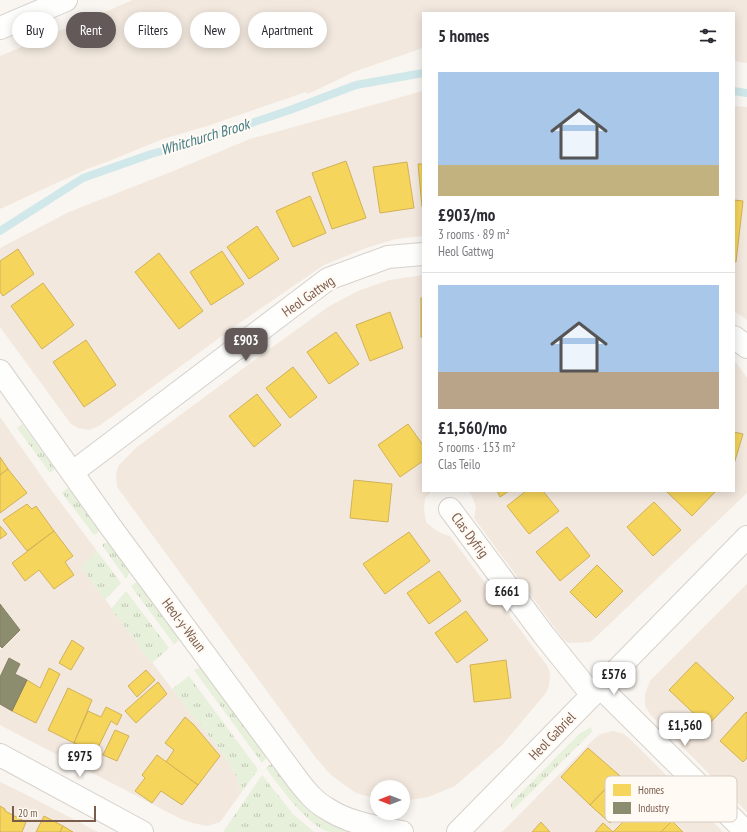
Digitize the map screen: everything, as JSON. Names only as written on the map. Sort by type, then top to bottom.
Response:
[{"type":"street","points":[[0,28],[66,0]]},
{"type":"street","name":"Heol Gattwg","points":[[73,472],[328,279],[388,257],[422,254]]},
{"type":"street","points":[[735,338],[747,347]]},
{"type":"street","name":"Heol-y-Waun","points":[[0,372],[73,472],[110,526],[273,748],[312,797],[325,808],[340,816],[374,827],[402,832]]},
{"type":"street","name":"Clas Dyfrig","points":[[450,508],[543,634],[596,691],[686,776]]},
{"type":"street","name":"Heol Gabriel","points":[[458,832],[747,537]]},
{"type":"street","points":[[0,755],[142,832]]},
{"type":"street","name":"Clas Dyfrig","points":[[735,822],[746,832]]},
{"type":"shaded area","points":[[133,0],[747,0],[747,63],[735,61],[735,12],[422,12],[422,48],[356,71],[308,94],[306,92],[207,126],[163,139],[87,169],[0,209],[0,56],[19,48],[58,48],[58,32],[66,28],[66,48],[116,48],[116,12],[104,12]]},
{"type":"shaded area","points":[[422,91],[422,236],[396,239],[366,248],[324,265],[241,322],[99,426],[89,430],[78,428],[71,424],[0,327],[0,248],[69,212],[250,139]]},
{"type":"shaded area","points":[[735,106],[747,107],[747,320],[735,312]]},
{"type":"shaded area","points":[[422,275],[422,492],[431,492],[425,498],[424,510],[426,522],[434,529],[450,536],[548,667],[550,675],[549,686],[546,693],[502,745],[455,786],[428,797],[410,800],[410,780],[370,780],[370,797],[356,793],[331,775],[316,758],[117,487],[116,476],[118,466],[137,447],[328,307],[358,291],[389,280]]},
{"type":"shaded area","points":[[735,362],[747,378],[747,493],[590,642],[569,643],[563,639],[474,518],[476,507],[469,492],[735,492]]},
{"type":"shaded area","points":[[0,417],[49,487],[97,551],[81,567],[172,689],[223,754],[236,776],[241,793],[220,822],[207,826],[181,819],[0,725],[0,650],[20,630],[0,604]]},
{"type":"shaded area","points":[[747,584],[747,812],[737,802],[737,776],[711,776],[651,715],[645,706],[645,694],[650,681]]},
{"type":"shaded area","points":[[613,731],[624,734],[667,776],[605,776],[605,822],[713,822],[723,832],[502,832],[595,738],[601,734]]},
{"type":"shaded area","points":[[0,782],[21,792],[98,832],[0,832]]},
{"type":"green space","points":[[22,424],[55,469],[50,473],[17,428]]},
{"type":"green space","points":[[69,488],[99,529],[94,535],[62,493]]},
{"type":"green space","points":[[104,543],[109,543],[129,570],[129,574],[126,579],[102,545]]},
{"type":"green space","points":[[97,551],[121,583],[105,600],[81,567]]},
{"type":"green space","points":[[138,582],[179,635],[178,641],[174,644],[131,586]]},
{"type":"green space","points":[[126,591],[169,648],[152,663],[111,609]]},
{"type":"green space","points":[[202,668],[267,757],[262,763],[194,670]]},
{"type":"green space","points":[[189,676],[257,768],[257,771],[241,793],[236,776],[223,754],[172,689]]},
{"type":"green space","points":[[591,727],[592,732],[513,810],[511,803],[579,734]]},
{"type":"green space","points":[[272,763],[325,819],[338,827],[354,832],[329,832],[321,829],[312,822],[294,804],[266,768]]},
{"type":"green space","points":[[262,775],[293,814],[314,832],[223,832]]},
{"type":"building: Homes","points":[[346,161],[366,218],[332,229],[312,173]]},
{"type":"building: Homes","points":[[407,162],[414,208],[380,213],[373,167]]},
{"type":"building: Homes","points":[[418,164],[422,164],[422,207]]},
{"type":"building: Homes","points":[[310,196],[326,233],[293,247],[276,211]]},
{"type":"building: Homes","points":[[735,200],[743,201],[735,262]]},
{"type":"building: Homes","points":[[257,226],[279,259],[249,279],[227,247]]},
{"type":"building: Homes","points":[[18,249],[34,274],[3,296],[0,292],[0,261]]},
{"type":"building: Homes","points":[[222,251],[244,284],[211,305],[190,272]]},
{"type":"building: Homes","points":[[159,253],[203,311],[179,329],[135,272]]},
{"type":"building: Homes","points":[[43,283],[74,325],[42,349],[11,306]]},
{"type":"building: Homes","points":[[421,298],[422,298],[422,337]]},
{"type":"building: Homes","points":[[390,312],[403,348],[370,361],[356,325]]},
{"type":"building: Homes","points":[[336,332],[359,364],[329,384],[307,352]]},
{"type":"building: Homes","points":[[86,340],[116,385],[84,407],[53,362]]},
{"type":"building: Homes","points":[[293,367],[317,397],[290,418],[266,388]]},
{"type":"building: Homes","points":[[257,394],[281,425],[254,447],[229,416]]},
{"type":"building: Homes","points":[[408,424],[422,444],[422,462],[400,477],[378,445]]},
{"type":"building: Homes","points":[[735,432],[743,434],[735,461]]},
{"type":"building: Homes","points":[[0,457],[8,469],[0,475]]},
{"type":"building: Homes","points":[[8,469],[27,493],[0,513],[0,475]]},
{"type":"building: Homes","points":[[354,480],[392,484],[388,522],[350,518]]},
{"type":"building: Homes","points":[[498,492],[508,492],[500,497]]},
{"type":"building: Homes","points":[[525,492],[544,492],[559,511],[529,534],[507,506]]},
{"type":"building: Homes","points":[[667,492],[715,492],[692,516]]},
{"type":"building: Homes","points":[[654,502],[681,530],[653,556],[627,527]]},
{"type":"building: Homes","points":[[27,504],[32,509],[36,506],[54,531],[27,551],[3,520]]},
{"type":"building: Homes","points":[[0,526],[7,534],[0,539]]},
{"type":"building: Homes","points":[[567,527],[590,556],[560,581],[536,552]]},
{"type":"building: Homes","points":[[54,531],[73,556],[65,562],[74,575],[54,589],[39,570],[25,581],[12,563]]},
{"type":"building: Homes","points":[[409,532],[430,561],[385,594],[363,564]]},
{"type":"building: Homes","points":[[597,565],[623,591],[596,618],[570,592]]},
{"type":"building: Homes","points":[[439,571],[461,601],[429,624],[407,593]]},
{"type":"building: Homes","points":[[466,611],[488,640],[457,663],[435,633]]},
{"type":"building: Homes","points":[[72,640],[84,648],[71,670],[59,663]]},
{"type":"building: Homes","points":[[506,660],[511,698],[474,702],[470,665]]},
{"type":"building: Homes","points":[[696,662],[734,698],[707,726],[669,690]]},
{"type":"building: Homes","points":[[49,668],[60,674],[36,723],[12,711],[27,680],[40,688]]},
{"type":"building: Homes","points":[[146,670],[155,680],[137,697],[128,686]]},
{"type":"building: Homes","points":[[158,682],[167,694],[136,723],[125,711]]},
{"type":"building: Homes","points":[[68,688],[92,700],[74,743],[48,730]]},
{"type":"building: Homes","points":[[106,707],[122,715],[117,725],[111,721],[96,752],[74,743],[88,711],[101,717]]},
{"type":"building: Homes","points":[[746,712],[747,758],[743,762],[720,741]]},
{"type":"building: Homes","points":[[185,717],[194,725],[220,756],[198,785],[166,762],[174,750],[165,743]]},
{"type":"building: Homes","points":[[115,730],[129,736],[117,761],[103,755]]},
{"type":"building: Homes","points":[[588,748],[619,775],[605,776],[605,789],[590,805],[561,777]]},
{"type":"building: Homes","points":[[157,755],[198,785],[182,805],[161,791],[152,803],[135,791],[145,778],[142,775]]},
{"type":"building: Homes","points":[[605,789],[605,818],[590,805]]},
{"type":"building: Homes","points":[[0,806],[5,809],[5,811],[26,822],[22,832],[0,832]]},
{"type":"building: Homes","points":[[44,816],[63,826],[60,832],[36,832]]},
{"type":"building: Homes","points":[[541,822],[550,832],[532,832]]},
{"type":"building: Homes","points":[[623,822],[671,822],[661,832],[613,832]]},
{"type":"building: Homes","points":[[671,822],[673,822],[683,832],[661,832]]},
{"type":"building: Homes","points":[[603,823],[613,832],[595,832]]},
{"type":"building: Homes","points":[[63,826],[73,832],[60,832]]},
{"type":"building: Industry","points":[[0,604],[20,630],[2,648],[0,646]]},
{"type":"building: Industry","points":[[9,658],[20,664],[15,674],[27,680],[12,711],[0,704],[0,677]]},
{"type":"waterway","name":"Whitchurch Brook","points":[[0,231],[83,178],[151,154],[192,143],[290,110],[356,85],[422,73]]},
{"type":"waterway","name":"Whitchurch Brook","points":[[735,91],[747,93]]}]
